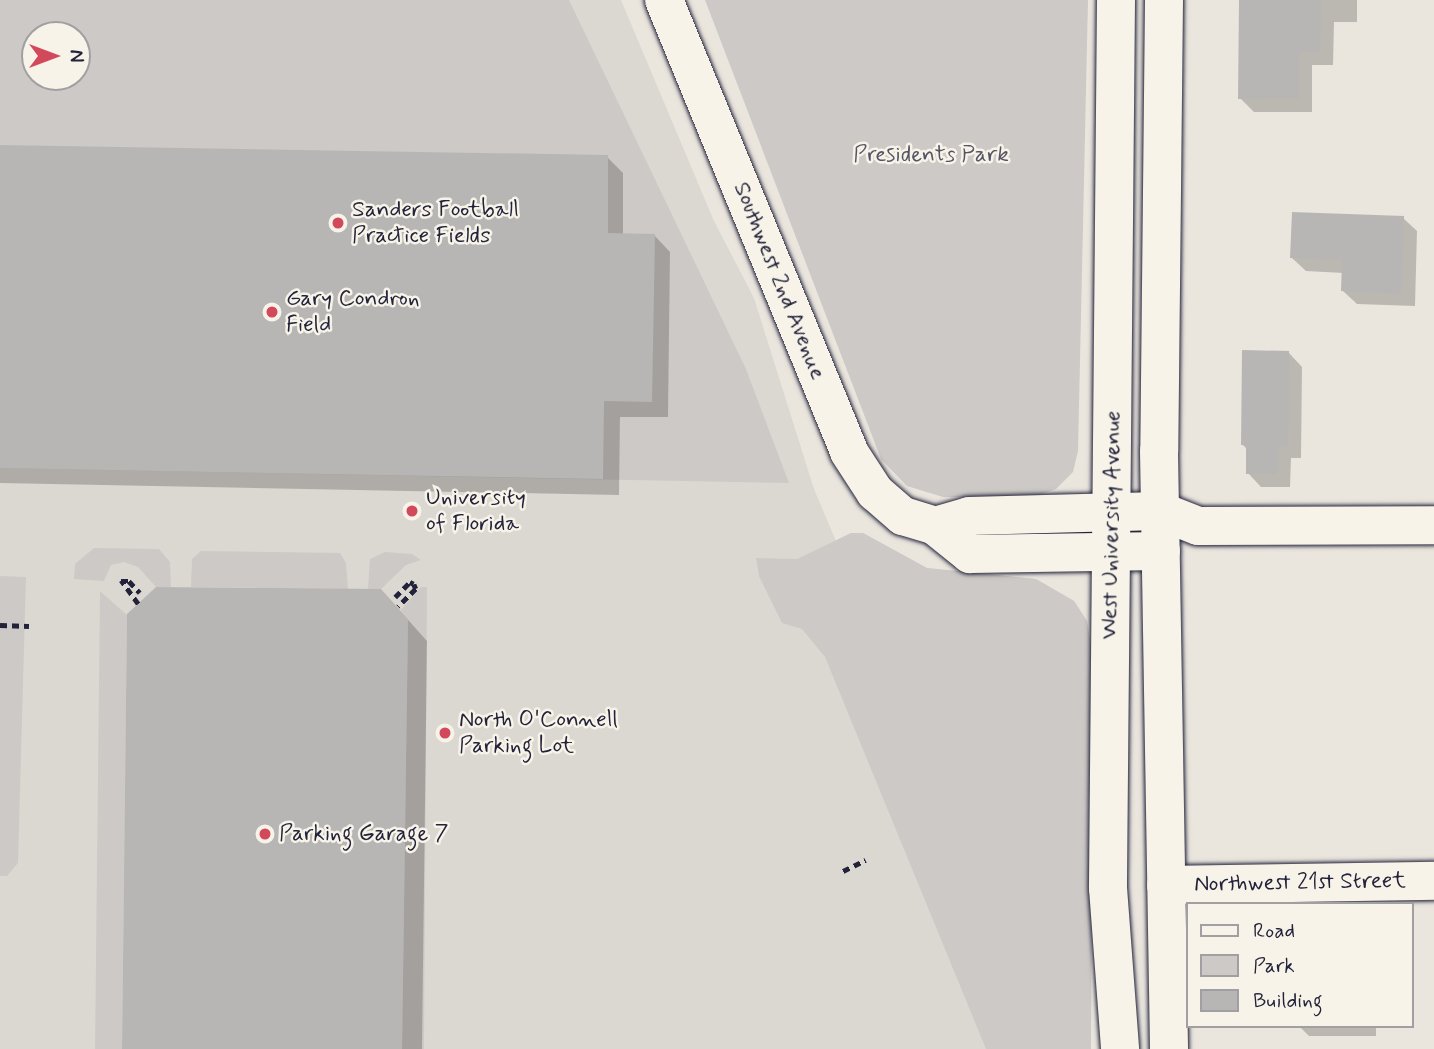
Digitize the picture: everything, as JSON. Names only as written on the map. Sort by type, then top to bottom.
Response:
[{"type":"main road","name":"Southwest 2nd Avenue","points":[[664,0],[856,468],[897,512],[935,526],[970,554],[1161,551]]},
{"type":"main road","name":"West University Avenue","points":[[1116,0],[1108,888],[1120,1049]]},
{"type":"main road","name":"West University Avenue","points":[[1164,0],[1160,511],[1170,1049]]},
{"type":"main road","points":[[935,526],[969,516],[1160,511],[1198,526],[1434,526]]},
{"type":"main road","points":[[1161,551],[1198,526]]},
{"type":"main road","name":"Northwest 21st Street","points":[[1166,885],[1434,881]]},
{"type":"path","points":[[138,604],[121,582],[129,581],[140,593]]},
{"type":"path","points":[[395,597],[410,582],[414,584],[416,589],[398,607]]},
{"type":"path","points":[[0,625],[29,626]]},
{"type":"path","points":[[843,872],[866,860]]},
{"type":"shaded area","name":"University of Florida","points":[[0,0],[621,0],[714,221],[754,298],[814,489],[836,541],[851,533],[863,533],[927,568],[1036,579],[1074,601],[1087,621],[1091,1049],[0,1049]]},
{"type":"green space","name":"Sanders Football Practice Fields","points":[[0,0],[569,0],[746,369],[789,483],[0,468]]},
{"type":"green space","name":"Presidents Park","points":[[705,0],[1088,0],[1078,451],[1073,472],[1056,489],[1030,498],[943,497],[907,486],[881,459]]},
{"type":"green space","points":[[851,533],[863,533],[927,568],[1036,579],[1074,601],[1087,621],[1093,657],[1091,1049],[986,1049],[825,657],[802,629],[782,623],[759,576],[756,558],[797,559]]},
{"type":"green space","points":[[94,548],[159,549],[170,562],[171,587],[156,587],[138,567],[124,562],[111,565],[104,581],[74,579],[75,564]]},
{"type":"green space","points":[[201,551],[340,553],[346,563],[348,589],[191,587],[192,559]]},
{"type":"green space","points":[[385,552],[412,554],[421,560],[406,565],[381,589],[368,589],[370,559]]},
{"type":"green space","points":[[0,576],[26,577],[18,863],[7,876],[0,876]]},
{"type":"green space","points":[[421,587],[427,587],[424,1049],[402,1049],[408,619],[401,610]]},
{"type":"green space","points":[[100,591],[127,615],[122,1049],[95,1049]]},
{"type":"building","points":[[1239,0],[1321,0],[1320,52],[1299,52],[1299,99],[1238,99]]},
{"type":"building","name":"Gary Condron Field","points":[[0,145],[608,155],[608,233],[655,234],[652,402],[604,401],[603,479],[0,468]]},
{"type":"building","points":[[1292,212],[1404,216],[1402,294],[1341,291],[1342,260],[1290,258]]},
{"type":"building","points":[[1242,350],[1289,351],[1288,446],[1278,446],[1277,474],[1246,474],[1246,445],[1241,445]]},
{"type":"building","name":"Parking Garage 7","points":[[156,587],[381,589],[408,619],[402,1049],[122,1049],[127,614]]},
{"type":"place","name":"Sanders Football Practice Fields","points":[[338,223]]},
{"type":"place","name":"Gary Condron Field","points":[[272,312]]},
{"type":"place","name":"University of Florida","points":[[412,511]]},
{"type":"place","name":"North O'Connell Parking Lot","points":[[445,733]]},
{"type":"place","name":"Parking Garage 7","points":[[265,834]]}]
